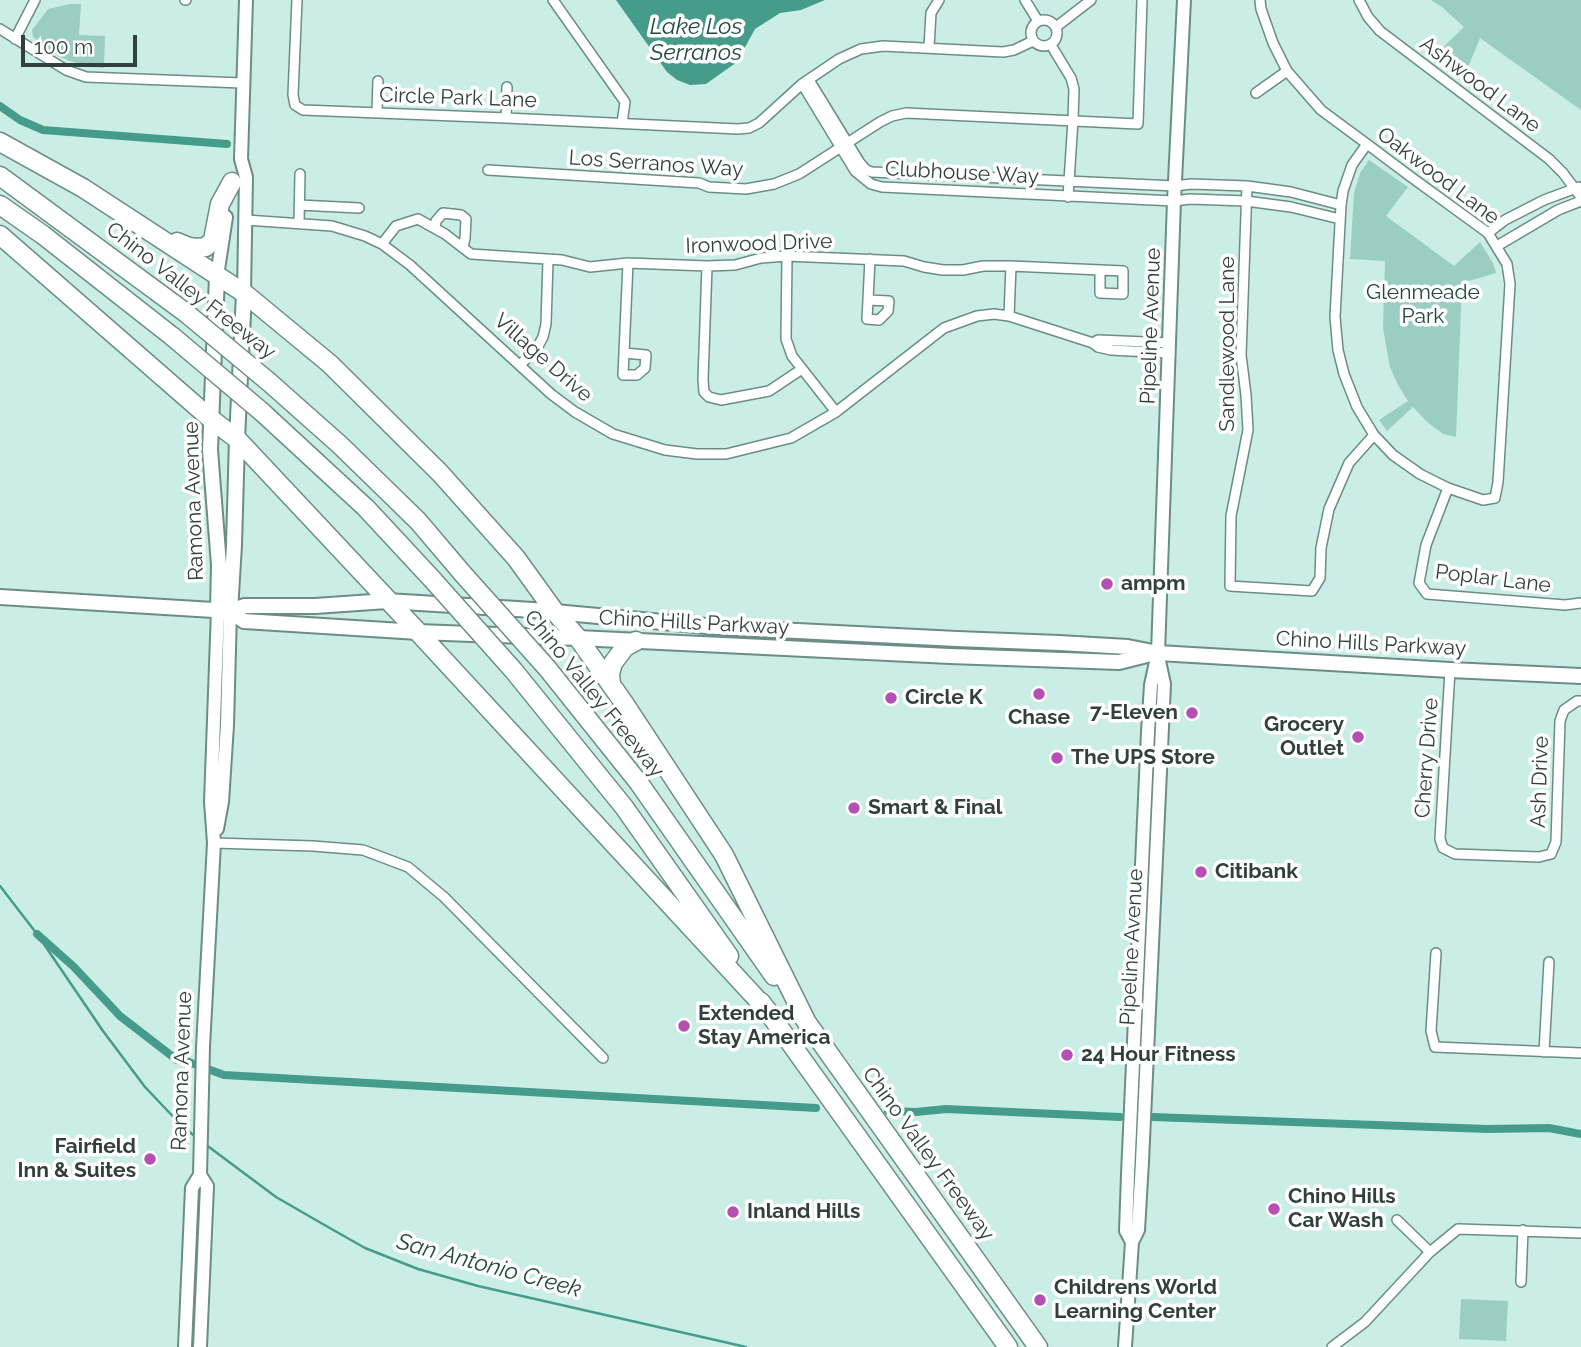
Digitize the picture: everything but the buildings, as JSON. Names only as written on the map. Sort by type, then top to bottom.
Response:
[{"type":"highway","points":[[0,142],[83,188],[244,293],[330,364],[440,473],[516,558],[555,612],[579,638],[611,684],[724,855],[808,1025]]},
{"type":"highway","name":"Chino Valley Freeway","points":[[0,176],[186,313],[340,445],[408,512],[547,668],[639,783],[1038,1347]]},
{"type":"highway","points":[[143,227],[188,247],[205,247],[213,240],[220,204],[232,182]]},
{"type":"highway","points":[[0,205],[173,337],[261,412],[366,508],[514,671],[624,807],[1008,1347]]},
{"type":"highway","points":[[0,235],[237,439],[768,1011]]},
{"type":"highway","points":[[611,684],[613,663],[625,647],[636,641]]},
{"type":"main road","name":"Ramona Avenue","points":[[224,611],[234,545],[244,293],[246,177],[241,159],[246,0]]},
{"type":"main road","name":"Pipeline Avenue","points":[[1125,1347],[1132,1242],[1126,1231],[1137,1128],[1164,684],[1158,653],[1184,0]]},
{"type":"main road","name":"Ramona Avenue","points":[[186,1347],[192,1188],[200,1175],[203,1048],[214,843],[222,802],[227,725],[224,611],[210,450],[217,276],[232,182],[241,159]]},
{"type":"main road","name":"Chino Hills Parkway","points":[[0,597],[224,611],[244,606],[315,606],[387,601],[555,612],[717,627],[1128,647],[1158,653],[1581,676]]},
{"type":"main road","name":"Chino Hills Parkway","points":[[224,611],[244,621],[418,632],[950,656],[1118,662],[1158,653]]},
{"type":"main road","name":"Ramona Avenue","points":[[200,1175],[207,1186],[200,1347]]},
{"type":"main road","points":[[187,1304],[202,1306]]},
{"type":"street","points":[[15,39],[35,0]]},
{"type":"street","name":"Circle Park Lane","points":[[297,0],[293,95],[295,105],[303,110],[749,128],[805,82],[839,59],[861,49],[883,46],[1003,52],[1033,41]]},
{"type":"street","points":[[553,0],[625,102],[622,122]]},
{"type":"street","points":[[929,47],[931,13],[939,0]]},
{"type":"street","points":[[1025,0],[1038,21]]},
{"type":"street","points":[[1056,27],[1091,0]]},
{"type":"street","name":"Los Serranos Way","points":[[488,170],[699,183],[709,187],[746,189],[787,180],[880,122],[906,113],[1138,124],[1142,0]]},
{"type":"street","name":"Oakwood Lane","points":[[1260,0],[1273,43],[1287,71],[1321,110],[1488,233],[1507,264],[1510,284],[1495,498],[1483,500],[1448,488]]},
{"type":"street","name":"Ashwood Lane","points":[[1359,0],[1380,31],[1549,159],[1578,187],[1581,199]]},
{"type":"street","points":[[1048,20],[1056,27],[1057,37],[1051,45],[1040,46],[1033,41],[1031,30],[1038,21],[1048,20]]},
{"type":"street","points":[[0,29],[66,70],[86,78],[242,83]]},
{"type":"street","points":[[1051,45],[1074,89],[1068,197]]},
{"type":"street","points":[[1256,93],[1287,71]]},
{"type":"street","points":[[377,112],[378,81]]},
{"type":"street","name":"Clubhouse Way","points":[[805,82],[843,145],[855,171],[863,180],[882,187],[1068,197],[1246,201],[1291,207],[1340,219]]},
{"type":"street","points":[[506,117],[507,87]]},
{"type":"street","points":[[1367,144],[1352,165],[1341,205],[1335,317],[1338,350],[1357,407],[1374,435],[1394,455],[1420,474],[1448,488]]},
{"type":"street","name":"Clubhouse Way","points":[[843,145],[866,170],[877,173],[1175,186],[1247,186],[1292,192],[1341,205]]},
{"type":"street","points":[[299,223],[300,174]]},
{"type":"street","name":"Sandlewood Lane","points":[[1247,186],[1241,355],[1248,430],[1231,516],[1230,586],[1312,591],[1320,578],[1321,548],[1329,509],[1349,463],[1374,435]]},
{"type":"street","points":[[1488,233],[1505,220],[1544,200],[1578,187]]},
{"type":"street","points":[[1497,246],[1581,199]]},
{"type":"street","points":[[299,205],[359,208]]},
{"type":"street","points":[[435,228],[436,221],[443,213],[461,215],[466,219],[463,248]]},
{"type":"street","name":"Ironwood Drive","points":[[382,244],[396,226],[418,219],[471,254],[562,260],[590,267],[628,263],[736,265],[761,258],[787,256],[904,261],[943,270],[983,266],[1100,270]]},
{"type":"street","name":"Village Drive","points":[[246,220],[332,226],[382,244],[410,265],[551,394],[575,412],[613,434],[665,450],[726,454],[791,438],[836,412],[944,328],[977,316],[1009,316],[1111,350],[1170,348]]},
{"type":"street","points":[[787,256],[786,339],[792,356],[836,412]]},
{"type":"street","points":[[868,300],[870,259]]},
{"type":"street","points":[[520,365],[537,348],[543,337],[546,324],[548,260]]},
{"type":"street","points":[[624,353],[628,263]]},
{"type":"street","points":[[707,266],[703,380],[704,391],[709,397],[721,400],[769,391],[802,369]]},
{"type":"street","points":[[1009,316],[1011,266]]},
{"type":"street","name":"Poplar Lane","points":[[1448,488],[1426,545],[1419,583],[1427,594],[1565,605],[1581,603]]},
{"type":"street","name":"Cherry Drive","points":[[1450,670],[1440,839],[1443,848],[1455,854],[1539,857],[1551,854]]},
{"type":"street","name":"Ash Drive","points":[[1551,854],[1556,842],[1560,721],[1564,710],[1581,701]]},
{"type":"street","points":[[214,843],[363,850],[408,867],[444,897],[603,1058]]},
{"type":"street","points":[[1436,953],[1431,1031],[1435,1046],[1581,1053]]},
{"type":"street","points":[[1544,1052],[1549,961]]},
{"type":"street","points":[[1397,1220],[1430,1252]]},
{"type":"street","points":[[1336,1346],[1365,1322],[1430,1252],[1458,1229],[1581,1233]]},
{"type":"street","points":[[1521,1283],[1523,1230]]},
{"type":"green space","points":[[1431,0],[1581,0],[1581,110],[1480,38],[1463,80],[1432,58],[1464,27]]},
{"type":"green space","points":[[81,4],[79,35],[105,36],[104,68],[91,67],[60,57],[33,37],[32,30],[48,9]]},
{"type":"green space","name":"Glenmeade Park","points":[[1369,160],[1408,187],[1386,216],[1454,266],[1480,242],[1493,263],[1496,273],[1462,283],[1456,437],[1443,434],[1413,407],[1387,431],[1379,420],[1408,401],[1390,367],[1386,346],[1383,327],[1385,261],[1350,259],[1354,193],[1360,173]]},
{"type":"green space","points":[[1461,1299],[1508,1301],[1506,1341],[1459,1339]]},
{"type":"water","name":"Lake Los Serranos","points":[[616,0],[825,0],[801,10],[780,13],[755,29],[737,62],[706,84],[690,85],[667,72]]},
{"type":"waterway","points":[[0,106],[20,120],[43,130],[227,144]]},
{"type":"waterway","name":"San Antonio Creek","points":[[0,886],[145,1087],[197,1138]]},
{"type":"waterway","points":[[37,934],[74,967],[120,1016],[177,1060],[224,1075],[816,1108]]},
{"type":"waterway","points":[[888,1111],[946,1109],[1120,1117]]},
{"type":"waterway","points":[[1153,1117],[1487,1129],[1549,1128],[1581,1134]]},
{"type":"waterway","name":"San Antonio Creek","points":[[205,1144],[276,1197],[365,1248],[418,1269],[478,1286],[746,1347]]},
{"type":"place","name":"ampm","points":[[1107,584]]},
{"type":"place","name":"Chase","points":[[1039,694]]},
{"type":"place","name":"Circle K","points":[[891,698]]},
{"type":"place","name":"7-Eleven","points":[[1192,713]]},
{"type":"place","name":"Grocery Outlet","points":[[1358,737]]},
{"type":"place","name":"The UPS Store","points":[[1057,758]]},
{"type":"place","name":"Smart & Final","points":[[854,808]]},
{"type":"place","name":"Citibank","points":[[1201,872]]},
{"type":"place","name":"Extended Stay America","points":[[684,1026]]},
{"type":"place","name":"24 Hour Fitness","points":[[1067,1055]]},
{"type":"place","name":"Fairfield Inn & Suites","points":[[150,1159]]},
{"type":"place","name":"Chino Hills Car Wash","points":[[1274,1209]]},
{"type":"place","name":"Inland Hills","points":[[733,1212]]},
{"type":"place","name":"Childrens World Learning Center","points":[[1040,1300]]}]
